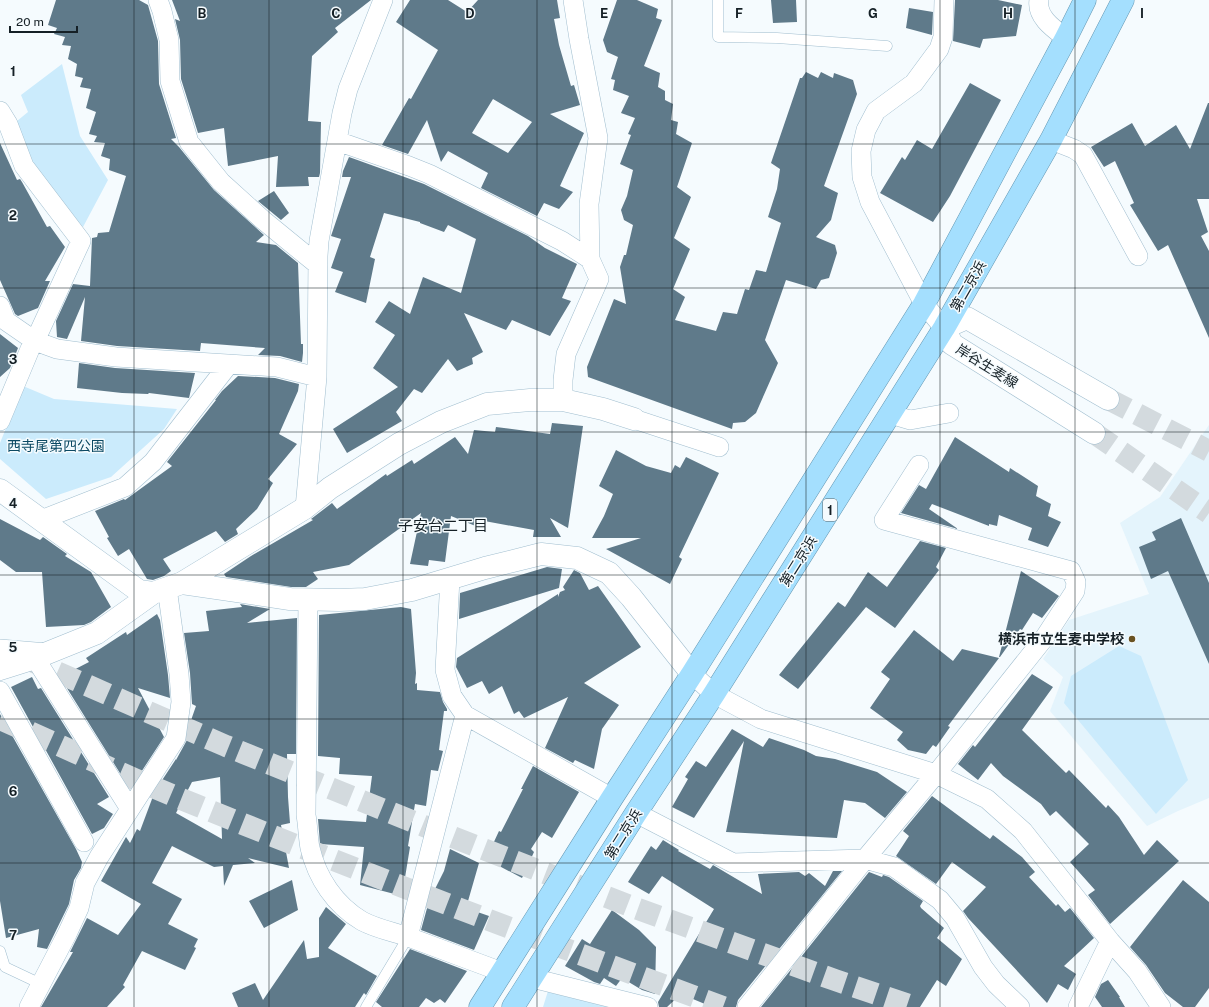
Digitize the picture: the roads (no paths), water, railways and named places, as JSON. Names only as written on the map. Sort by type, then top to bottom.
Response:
[{"type":"highway","name":"第二京浜","points":[[480,1007],[692,674],[924,304],[1066,38],[1084,0]]},
{"type":"highway","name":"第二京浜","points":[[513,1007],[636,813],[714,694],[944,328],[1051,140],[1123,0]]},
{"type":"street","points":[[158,0],[162,11],[168,40],[170,81],[189,142],[221,182],[263,220],[318,265]]},
{"type":"street","points":[[305,508],[317,377],[319,240],[348,89],[383,0]]},
{"type":"street","points":[[563,400],[563,380],[566,354],[599,279],[590,259],[589,204],[598,138],[573,0]]},
{"type":"street","points":[[944,0],[943,37],[934,48],[914,83],[876,111],[866,130],[861,151],[862,177],[870,202],[924,304],[944,328]]},
{"type":"street","points":[[1039,0],[1038,6],[1046,22],[1066,38]]},
{"type":"street","points":[[0,111],[8,124],[24,166],[81,241],[30,349],[0,421]]},
{"type":"street","points":[[1051,140],[1074,149],[1084,155],[1138,256]]},
{"type":"street","points":[[337,141],[430,174],[562,241],[590,259]]},
{"type":"street","points":[[0,306],[6,321],[35,341],[57,349],[116,357],[277,367],[317,377]]},
{"type":"street","name":"岸谷生麦線","points":[[1094,433],[952,344],[944,328],[967,318],[1108,399]]},
{"type":"street","points":[[41,520],[125,487],[153,462],[229,364]]},
{"type":"street","points":[[0,669],[97,633],[167,588],[305,508],[330,488],[393,448],[441,422],[487,404],[530,400],[563,400],[603,409],[718,447]]},
{"type":"street","points":[[890,414],[910,420],[948,413]]},
{"type":"street","points":[[746,1007],[865,859],[936,774],[1044,636],[1075,591],[1076,582],[1071,571],[884,520],[919,465]]},
{"type":"street","points":[[0,490],[139,591],[167,588],[290,599],[365,599],[412,590],[541,554],[577,558],[610,573],[692,674],[714,694],[761,719],[936,774],[987,799],[1023,831],[1110,941],[1137,971],[1161,1007]]},
{"type":"street","points":[[450,579],[445,670],[452,696],[466,715],[612,798]]},
{"type":"street","points":[[29,1007],[79,908],[93,851],[130,809],[176,738],[181,702],[179,674],[167,588]]},
{"type":"street","points":[[308,599],[306,815],[310,848],[316,866],[326,887],[342,906],[362,920],[387,931],[408,937],[502,972]]},
{"type":"street","points":[[0,648],[41,655]]},
{"type":"street","points":[[41,655],[130,809]]},
{"type":"street","points":[[0,691],[93,851]]},
{"type":"street","points":[[408,937],[466,715]]},
{"type":"street","points":[[636,813],[733,863],[865,859],[894,867],[940,900],[954,918],[983,967],[996,984],[1020,1007]]},
{"type":"street","points":[[1078,1007],[1110,941]]},
{"type":"street","points":[[532,978],[648,1007]]},
{"type":"lane","points":[[718,0],[718,37],[777,38],[887,46]]},
{"type":"lane","points":[[366,1007],[408,937]]},
{"type":"lane","points":[[0,951],[5,967],[41,984]]},
{"type":"tunnel","points":[[1108,399],[1209,451]]},
{"type":"tunnel","points":[[1094,433],[1209,513]]},
{"type":"tunnel","points":[[27,659],[226,746],[424,826],[630,906],[835,980],[915,1007]]},
{"type":"tunnel","points":[[0,719],[176,797],[331,859],[592,959],[723,1007]]},
{"type":"place","name":"横浜市立生麦中学校","points":[[1132,639]]},
{"type":"district","name":"子安台二丁目","points":[[443,526]]},
{"type":"park label","name":"西寺尾第四公園","points":[[56,446]]}]
